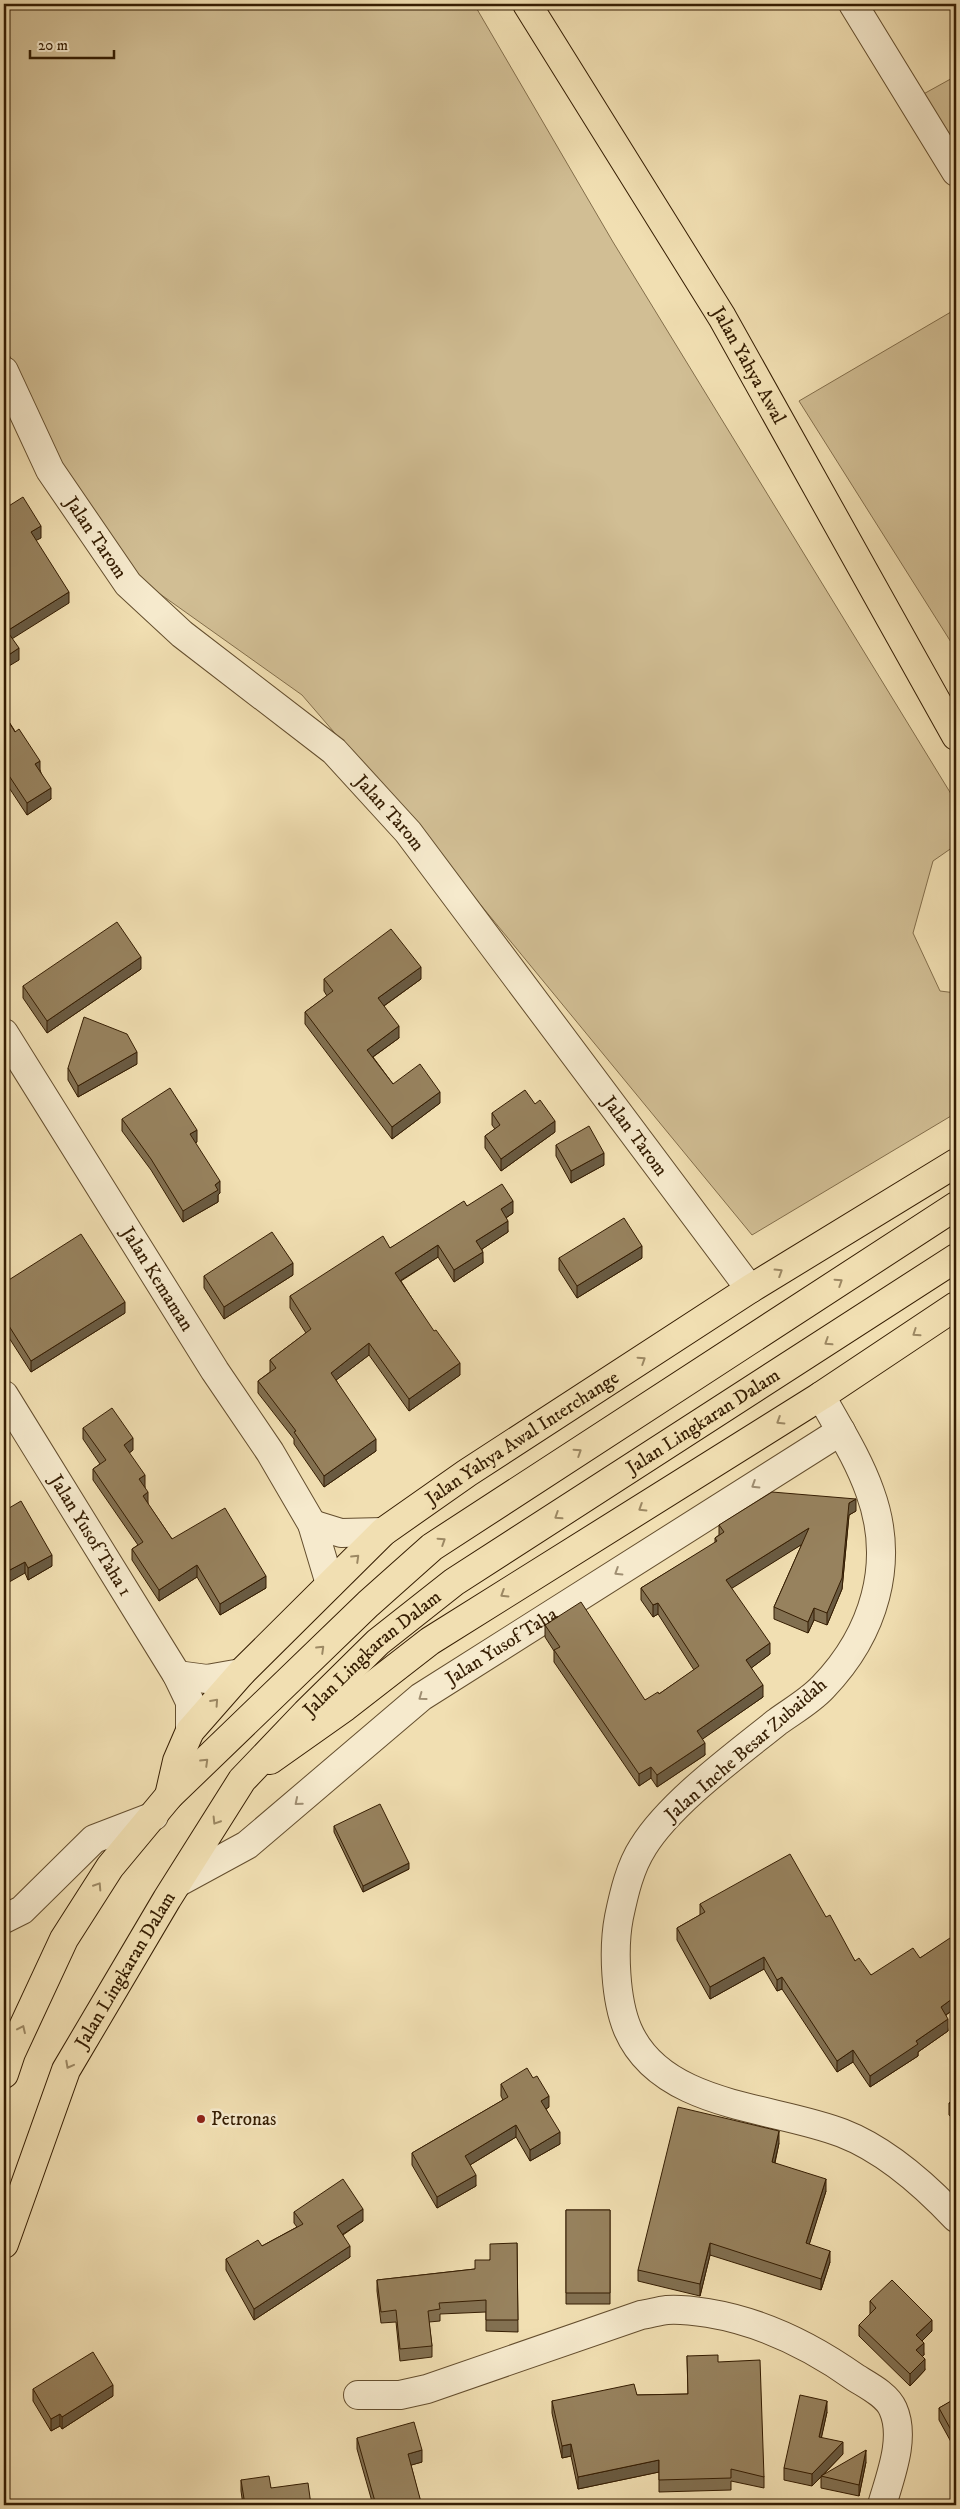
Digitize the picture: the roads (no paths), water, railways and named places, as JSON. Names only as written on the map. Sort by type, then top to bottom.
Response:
[{"type":"main road","name":"Jalan Yahya Awal","points":[[527,4],[722,317],[955,734]]},
{"type":"main road","points":[[929,1179],[956,1156]]},
{"type":"main road","name":"Jalan Yahya Awal Interchange","points":[[162,1806],[190,1731],[241,1673],[383,1532],[467,1473],[750,1290],[956,1162]]},
{"type":"main road","name":"Jalan Lingkaran Dalam","points":[[4,2074],[64,1939],[110,1867],[162,1806],[368,1604],[432,1547],[956,1206]]},
{"type":"main road","name":"Jalan Lingkaran Dalam","points":[[4,2244],[66,2070],[242,1780],[306,1713],[378,1642],[454,1582],[790,1367],[956,1258]]},
{"type":"main road","points":[[242,1780],[345,1707],[430,1641],[821,1396],[956,1306]]},
{"type":"street","points":[[853,4],[956,172]]},
{"type":"street","name":"Jalan Tarom","points":[[4,371],[50,470],[128,584],[182,634],[334,751],[408,832],[750,1290]]},
{"type":"street","name":"Jalan Kemaman","points":[[4,1033],[210,1363],[270,1452],[312,1524],[330,1584]]},
{"type":"street","name":"Jalan Yusof Taha 1","points":[[4,1396],[177,1675],[190,1702],[190,1731]]},
{"type":"street","name":"Jalan Inche Besar Zubaidah","points":[[821,1396],[841,1431],[871,1493],[880,1532],[881,1575],[872,1607],[859,1640],[822,1688],[759,1736],[673,1809],[643,1847],[624,1890],[616,1935],[617,1984],[627,2029],[646,2059],[675,2083],[726,2101],[800,2118],[844,2134],[886,2156],[934,2194],[956,2218]]},
{"type":"street","name":"Jalan Yusof Taha","points":[[179,1882],[247,1845],[421,1697],[841,1431]]},
{"type":"street","points":[[312,1524],[341,1533],[383,1532]]},
{"type":"street","points":[[177,1675],[207,1679],[241,1673]]},
{"type":"street","points":[[4,1919],[22,1910],[94,1839],[162,1806]]},
{"type":"street","points":[[358,2394],[400,2396],[427,2390],[641,2315],[668,2310],[729,2317],[770,2329],[802,2344],[830,2359],[886,2398],[893,2408],[898,2424],[893,2462],[882,2505]]},
{"type":"place","name":"Petronas","points":[[201,2119]]}]
